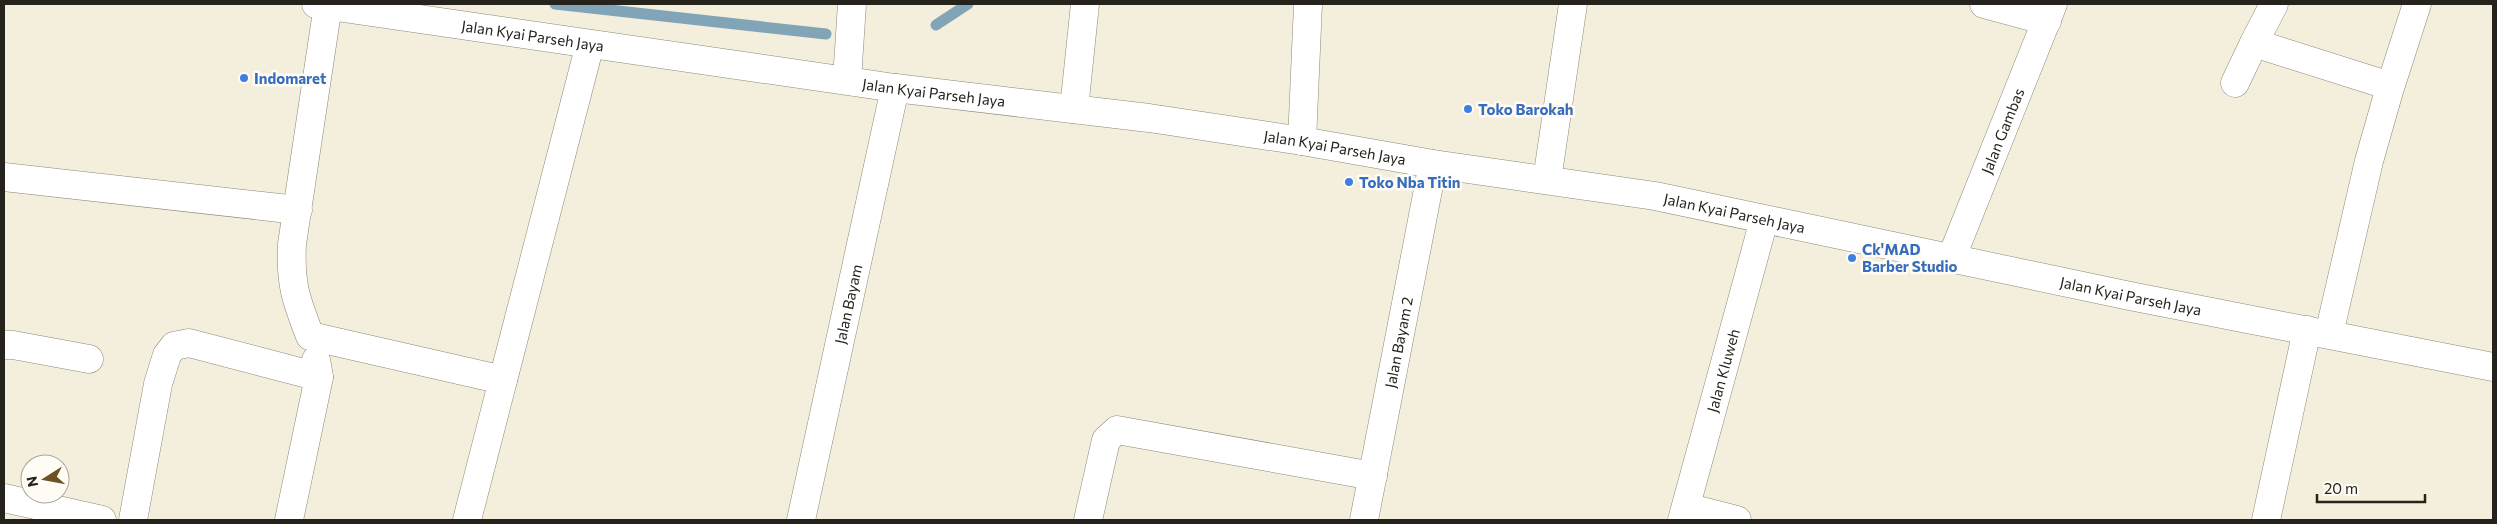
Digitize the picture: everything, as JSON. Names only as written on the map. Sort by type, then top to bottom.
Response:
[{"type":"street","points":[[847,80],[852,4]]},
{"type":"street","points":[[1074,109],[1085,4]]},
{"type":"street","points":[[1302,141],[1308,4]]},
{"type":"street","points":[[1547,180],[1573,4]]},
{"type":"street","points":[[1984,4],[2050,13]]},
{"type":"street","points":[[2235,83],[2274,4]]},
{"type":"street","points":[[2266,520],[2318,332],[2390,86],[2417,4]]},
{"type":"street","points":[[290,520],[320,377],[310,336],[297,301],[291,274],[292,244],[298,210],[322,5]]},
{"type":"street","name":"Jalan Kyai Parseh Jaya","points":[[322,5],[895,88],[1074,109],[1302,141],[1433,164],[1655,196],[1950,259],[2493,367]]},
{"type":"street","name":"Jalan Gambas","points":[[1950,259],[2050,13]]},
{"type":"street","points":[[2254,43],[2390,86]]},
{"type":"street","points":[[467,520],[590,44]]},
{"type":"street","name":"Jalan Bayam","points":[[801,520],[895,88]]},
{"type":"street","name":"Jalan Bayam 2","points":[[1364,520],[1433,164]]},
{"type":"street","points":[[4,177],[298,210]]},
{"type":"street","name":"Jalan Kluweh","points":[[1684,514],[1764,220]]},
{"type":"street","points":[[310,336],[503,380]]},
{"type":"street","points":[[133,520],[158,384],[167,356],[174,346],[189,343],[320,377]]},
{"type":"street","points":[[4,345],[89,359]]},
{"type":"street","points":[[1088,520],[1106,440],[1117,430],[1373,476]]},
{"type":"street","points":[[4,498],[102,520]]},
{"type":"street","points":[[1684,514],[1737,520]]},
{"type":"waterway","points":[[555,4],[826,34]]},
{"type":"waterway","points":[[936,25],[968,4]]},
{"type":"place","name":"Indomaret","points":[[244,78]]},
{"type":"place","name":"Toko Barokah","points":[[1468,109]]},
{"type":"place","name":"Toko Nba Titin","points":[[1349,182]]},
{"type":"place","name":"Ck'MAD Barber Studio","points":[[1852,258]]}]
